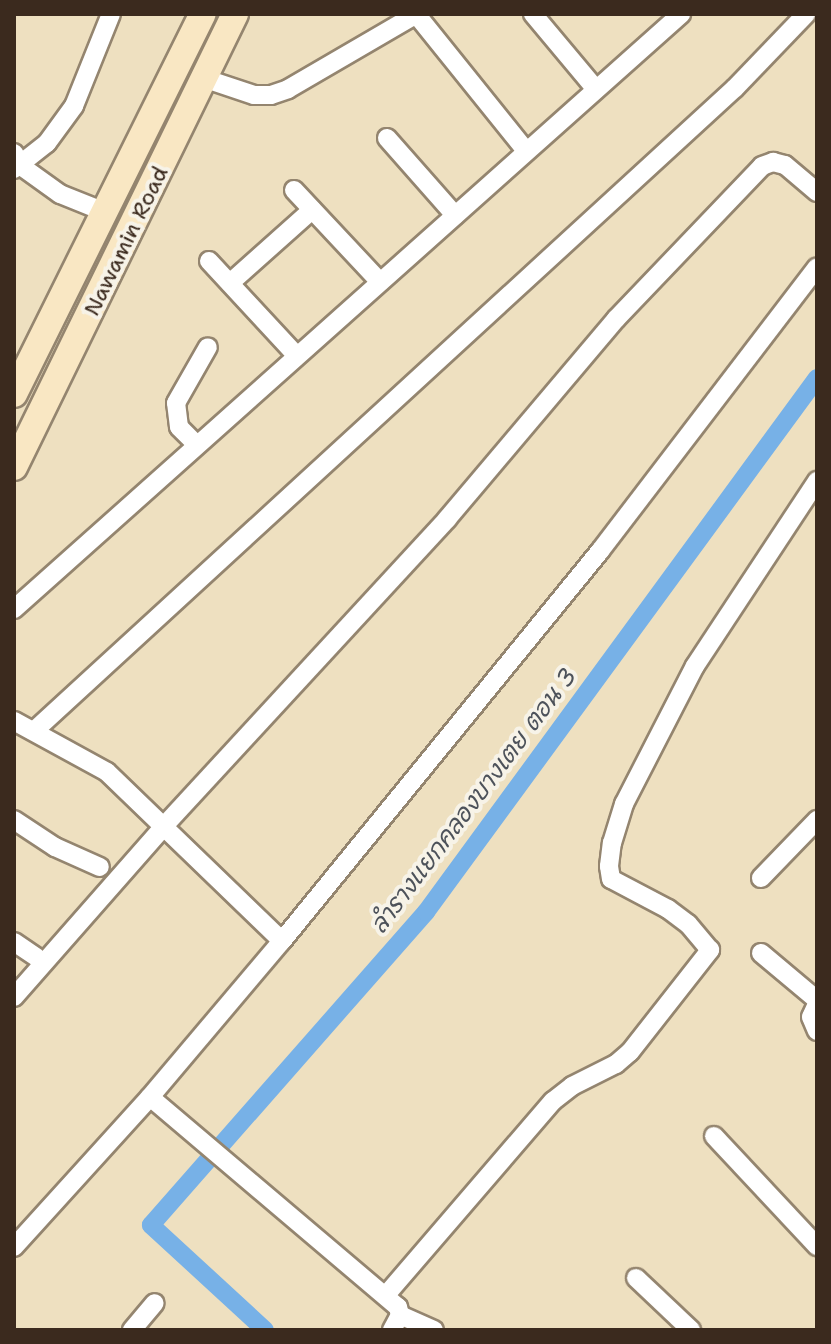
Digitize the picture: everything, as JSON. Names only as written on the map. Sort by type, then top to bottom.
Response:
[{"type":"main road","name":"Nawamin Road","points":[[14,394],[203,14]]},
{"type":"main road","name":"Nawamin Road","points":[[14,467],[206,79],[235,14]]},
{"type":"street","points":[[105,212],[60,194],[16,163],[47,143],[74,106],[111,14]]},
{"type":"street","points":[[206,79],[254,95],[271,95],[288,89],[416,14],[526,151]]},
{"type":"street","points":[[533,14],[594,87]]},
{"type":"street","points":[[282,941],[107,772],[20,727],[735,88],[806,14]]},
{"type":"street","points":[[14,609],[677,15]]},
{"type":"street","points":[[387,138],[455,215]]},
{"type":"street","points":[[14,997],[164,826],[447,519],[616,319],[762,166],[773,162],[785,165],[816,189]]},
{"type":"street","points":[[294,190],[380,282]]},
{"type":"street","points":[[230,283],[312,210]]},
{"type":"street","points":[[209,261],[296,355]]},
{"type":"street","points":[[14,1247],[150,1097],[282,941],[600,551],[817,267]]},
{"type":"street","points":[[196,444],[179,427],[176,403],[208,347]]},
{"type":"street","points":[[386,1295],[553,1101],[572,1086],[616,1064],[630,1052],[710,950],[688,924],[668,909],[611,879],[612,843],[624,804],[695,666],[817,481]]},
{"type":"street","points":[[14,820],[55,847],[100,867]]},
{"type":"street","points":[[761,878],[815,829]]},
{"type":"street","points":[[14,942],[36,957]]},
{"type":"street","points":[[761,953],[817,1002],[811,1017],[817,1031]]},
{"type":"street","points":[[150,1097],[386,1295],[398,1307],[396,1322],[434,1330]]},
{"type":"street","points":[[714,1136],[817,1246]]},
{"type":"street","points":[[636,1278],[691,1330]]},
{"type":"street","points":[[132,1330],[155,1303]]},
{"type":"waterway","name":"ลำรางแยกคลองบางเตย ตอน 3","points":[[265,1330],[151,1225],[426,912],[817,378]]}]
